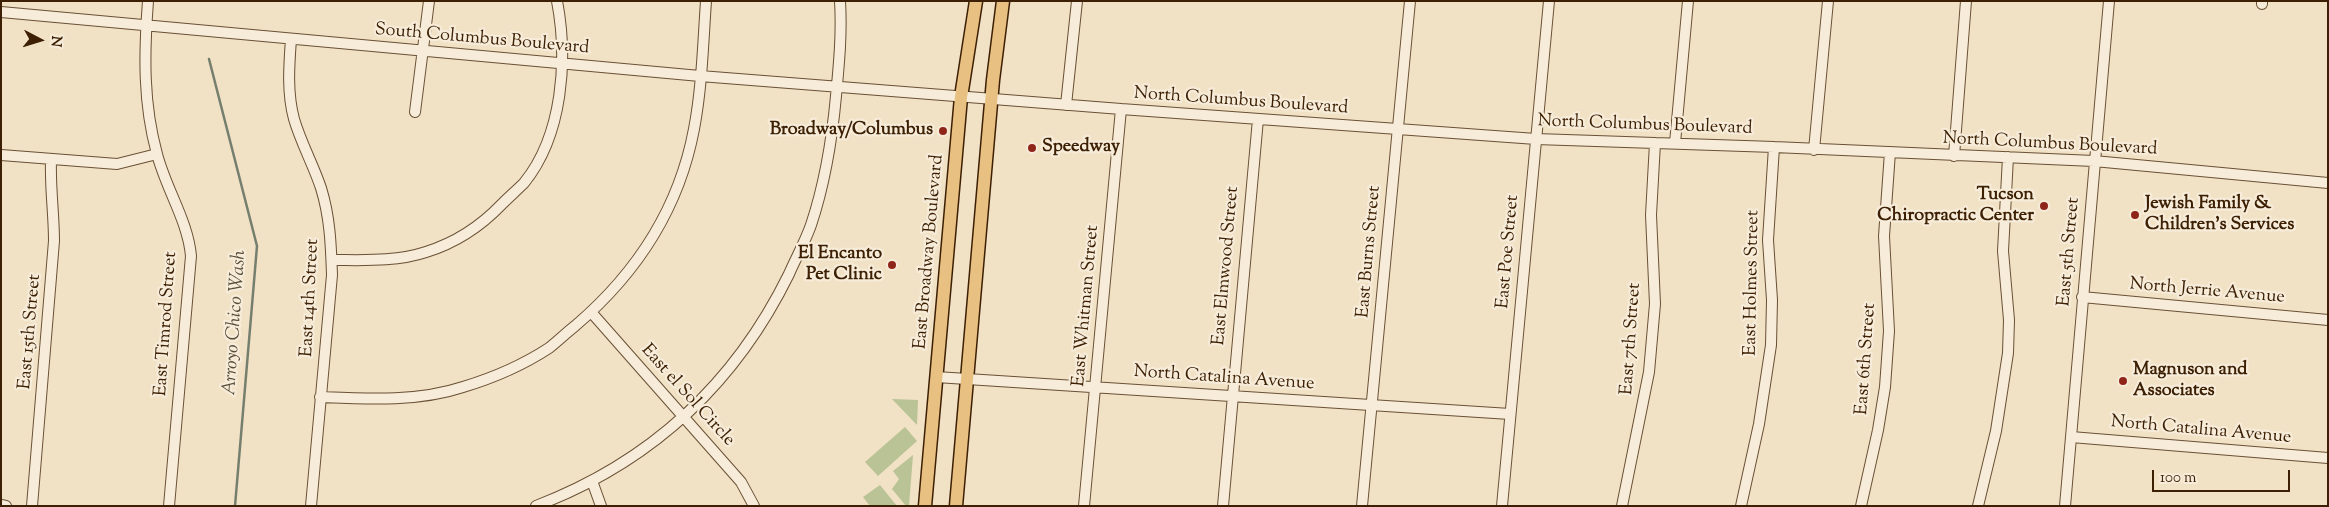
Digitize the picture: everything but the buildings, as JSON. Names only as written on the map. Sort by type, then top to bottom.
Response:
[{"type":"main road","name":"East Broadway Boulevard","points":[[925,506],[961,97],[976,1]]},
{"type":"main road","points":[[956,506],[992,99],[1003,1]]},
{"type":"street","name":"East Timrod Street","points":[[148,1],[145,92],[157,154],[187,234],[191,256],[169,506]]},
{"type":"street","points":[[416,112],[428,1]]},
{"type":"street","points":[[332,260],[385,260],[426,252],[464,236],[493,213],[525,182],[544,148],[557,110],[563,63],[557,1]]},
{"type":"street","points":[[559,13],[560,1]]},
{"type":"street","points":[[320,398],[376,400],[416,396],[462,388],[506,371],[550,347],[590,312],[623,279],[667,213],[694,130],[706,1]]},
{"type":"street","points":[[536,506],[592,481],[653,443],[684,416],[728,372],[756,333],[776,300],[810,227],[824,178],[833,127],[837,87],[842,28],[840,1]]},
{"type":"street","name":"East Burns Street","points":[[1362,506],[1410,1]]},
{"type":"street","name":"East Poe Street","points":[[1502,506],[1549,1]]},
{"type":"street","points":[[1675,143],[1688,1]]},
{"type":"street","points":[[1814,150],[1828,1]]},
{"type":"street","points":[[1954,156],[1966,1]]},
{"type":"street","name":"East 5th Street","points":[[2065,506],[2109,1]]},
{"type":"street","points":[[1066,105],[1077,3]]},
{"type":"street","name":"South Columbus Boulevard","points":[[4,8],[146,26],[700,76],[961,97]]},
{"type":"street","name":"East 14th Street","points":[[291,39],[291,104],[294,119],[326,205],[332,241],[312,506]]},
{"type":"street","name":"North Columbus Boulevard","points":[[961,97],[1536,139],[2094,161],[2328,183]]},
{"type":"street","name":"East Whitman Street","points":[[1084,506],[1121,109]]},
{"type":"street","name":"East Elmwood Street","points":[[1223,506],[1258,119]]},
{"type":"street","name":"East 7th Street","points":[[1622,506],[1649,372],[1655,304],[1651,215],[1655,143]]},
{"type":"street","name":"East Holmes Street","points":[[1741,506],[1759,424],[1771,345],[1772,300],[1768,240],[1774,147]]},
{"type":"street","name":"East 6th Street","points":[[1861,506],[1878,430],[1885,387],[1890,331],[1884,236],[1890,152]]},
{"type":"street","points":[[1,155],[117,164],[157,154]]},
{"type":"street","points":[[1978,506],[1996,431],[2008,353],[2009,320],[2004,251],[2008,157]]},
{"type":"street","name":"East 15th Street","points":[[32,506],[54,241],[54,214],[50,185],[51,160]]},
{"type":"street","name":"North Jerrie Avenue","points":[[2082,297],[2328,320]]},
{"type":"street","name":"East el Sol Circle","points":[[590,312],[742,482],[754,506]]},
{"type":"street","name":"North Catalina Avenue","points":[[936,377],[1510,414]]},
{"type":"street","name":"North Catalina Avenue","points":[[2071,437],[2328,458]]},
{"type":"street","points":[[592,481],[602,506]]},
{"type":"street","points":[[1,505],[6,506]]},
{"type":"green space","points":[[892,399],[918,400],[917,425]]},
{"type":"green space","points":[[905,427],[917,441],[878,476],[865,462]]},
{"type":"green space","points":[[913,455],[909,506],[906,506],[892,489],[899,479],[893,471]]},
{"type":"green space","points":[[880,485],[897,506],[870,506],[863,497]]},
{"type":"waterway","name":"Arroyo Chico Wash","points":[[209,59],[257,246],[235,506]]},
{"type":"place","name":"Broadway/Columbus","points":[[943,131]]},
{"type":"place","name":"Speedway","points":[[1032,148]]},
{"type":"place","name":"Tucson Chiropractic Center","points":[[2044,206]]},
{"type":"place","name":"Jewish Family & Children's Services","points":[[2135,215]]},
{"type":"place","name":"El Encanto Pet Clinic","points":[[892,265]]},
{"type":"place","name":"Magnuson and Associates","points":[[2123,381]]}]
